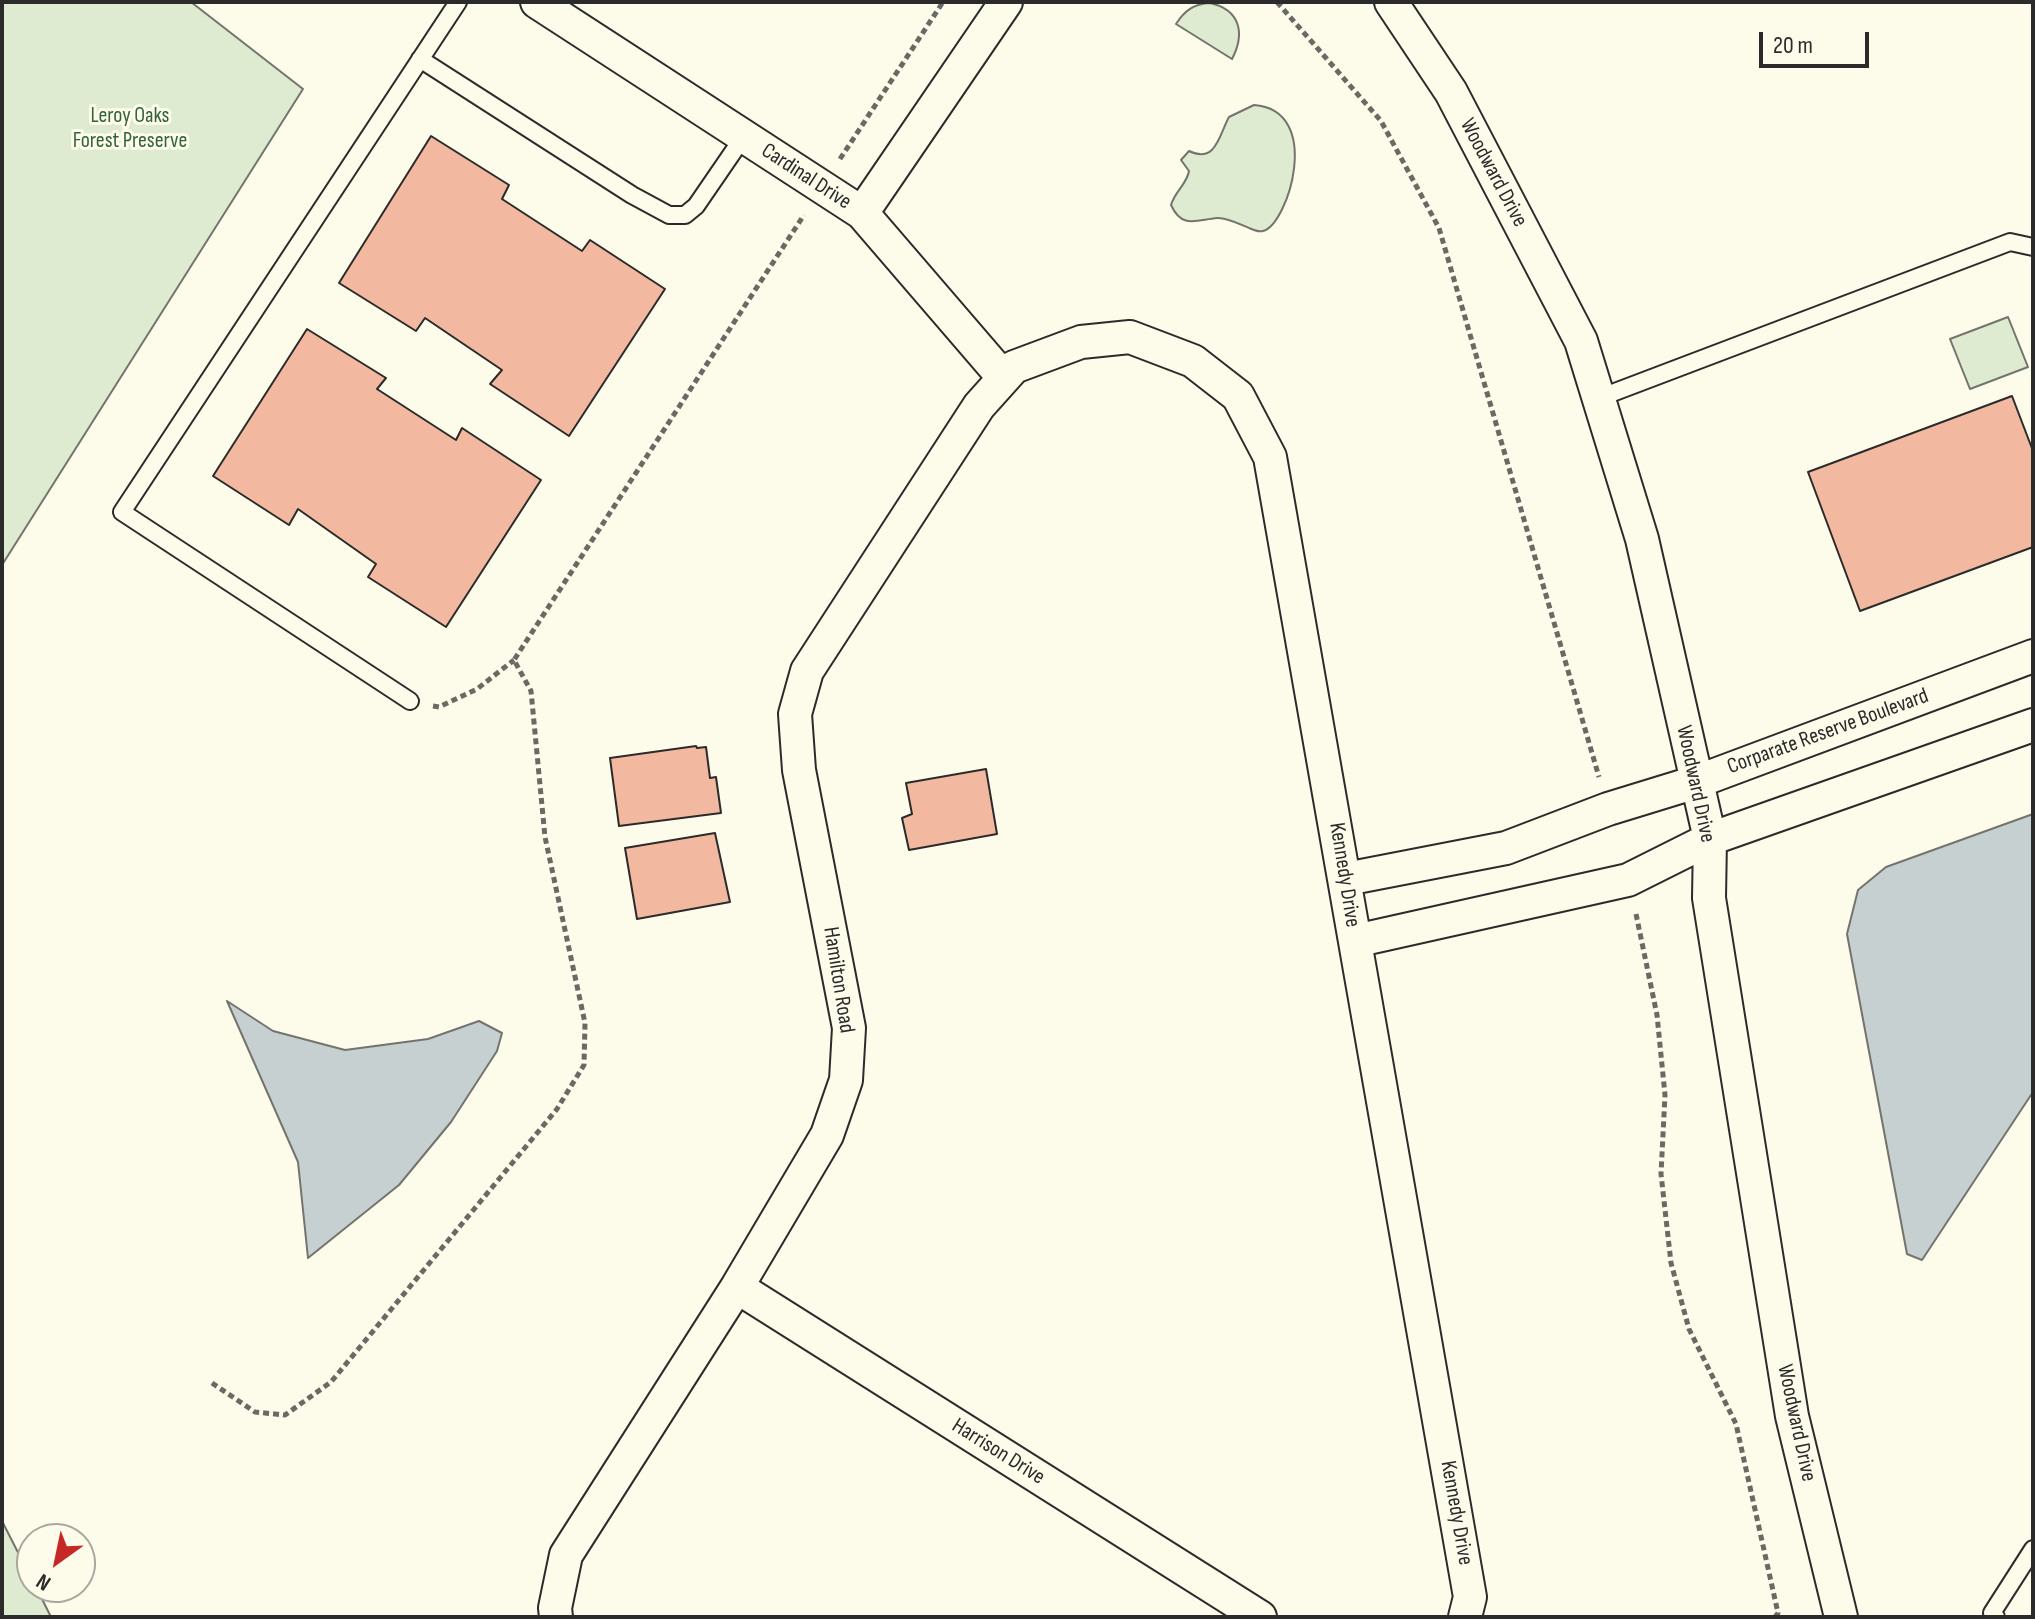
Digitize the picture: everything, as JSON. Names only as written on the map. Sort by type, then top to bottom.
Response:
[{"type":"street","name":"Cardinal Drive","points":[[537,2],[862,213],[1006,2]]},
{"type":"street","name":"Woodward Drive","points":[[1391,2],[1451,92],[1581,341],[1642,539],[1710,839],[1709,898],[1792,1416],[1841,1617]]},
{"type":"street","points":[[862,213],[1004,378]]},
{"type":"street","name":"Kennedy Drive","points":[[1004,378],[1014,367],[1081,342],[1130,337],[1193,361],[1238,396],[1270,457],[1470,1597],[1465,1617]]},
{"type":"street","name":"Hamilton Road","points":[[556,1617],[555,1608],[566,1555],[737,1287],[827,1135],[846,1080],[849,1028],[799,770],[795,714],[807,671],[979,406],[1004,378]]},
{"type":"street","name":"Corparate Reserve Boulevard","points":[[1346,879],[1506,848],[1608,809],[1696,782],[2033,656]]},
{"type":"street","points":[[1355,941],[1628,880],[1710,839],[2033,725]]},
{"type":"street","name":"Harrison Drive","points":[[737,1287],[1260,1617]]},
{"type":"lane","points":[[410,701],[122,512],[458,2]]},
{"type":"lane","points":[[420,59],[632,195],[669,215],[685,215],[696,206],[744,136]]},
{"type":"lane","points":[[1599,398],[2010,242],[2033,247]]},
{"type":"lane","points":[[1996,1617],[1992,1613],[2033,1549]]},
{"type":"path","points":[[839,160],[943,2]]},
{"type":"path","points":[[410,701],[439,707],[477,689],[514,660],[802,218]]},
{"type":"path","points":[[212,1383],[255,1412],[285,1415],[331,1382],[557,1109],[584,1065],[585,1023],[545,837],[531,691],[514,660]]},
{"type":"green space","name":"Leroy Oaks Forest Preserve","points":[[2,2],[191,2],[303,89],[2,565]]},
{"type":"green space","points":[[1210,3],[1228,11],[1238,24],[1238,41],[1232,59],[1176,24],[1190,9]]},
{"type":"green space","points":[[1254,105],[1276,112],[1288,126],[1294,145],[1290,190],[1273,224],[1259,231],[1223,218],[1190,221],[1180,217],[1171,205],[1189,171],[1181,160],[1189,151],[1205,154],[1211,151],[1229,117]]},
{"type":"green space","points":[[2008,317],[2028,367],[1970,389],[1950,339]]},
{"type":"green space","points":[[2,1521],[16,1549],[16,1603],[44,1603],[51,1617],[2,1617]]},
{"type":"shaded area","points":[[2033,814],[2033,1092],[1922,1260],[1907,1254],[1847,934],[1858,890],[1886,867]]},
{"type":"shaded area","points":[[227,1001],[273,1031],[345,1050],[428,1039],[479,1021],[502,1033],[497,1051],[451,1122],[399,1185],[308,1258],[298,1162]]},
{"type":"building","points":[[431,136],[509,185],[502,199],[582,251],[590,240],[665,289],[569,436],[490,384],[502,370],[425,318],[416,331],[339,283]]},
{"type":"building","points":[[307,329],[386,378],[377,389],[456,440],[462,428],[541,480],[446,627],[368,577],[376,564],[298,509],[289,525],[213,476]]},
{"type":"building","points":[[2012,396],[2033,451],[2033,547],[1860,611],[1808,472]]},
{"type":"building","points":[[706,747],[710,778],[716,777],[721,813],[619,826],[610,758]]},
{"type":"building","points":[[986,769],[997,834],[909,850],[902,818],[912,814],[906,783]]},
{"type":"building","points":[[715,833],[730,902],[637,919],[625,848]]}]
